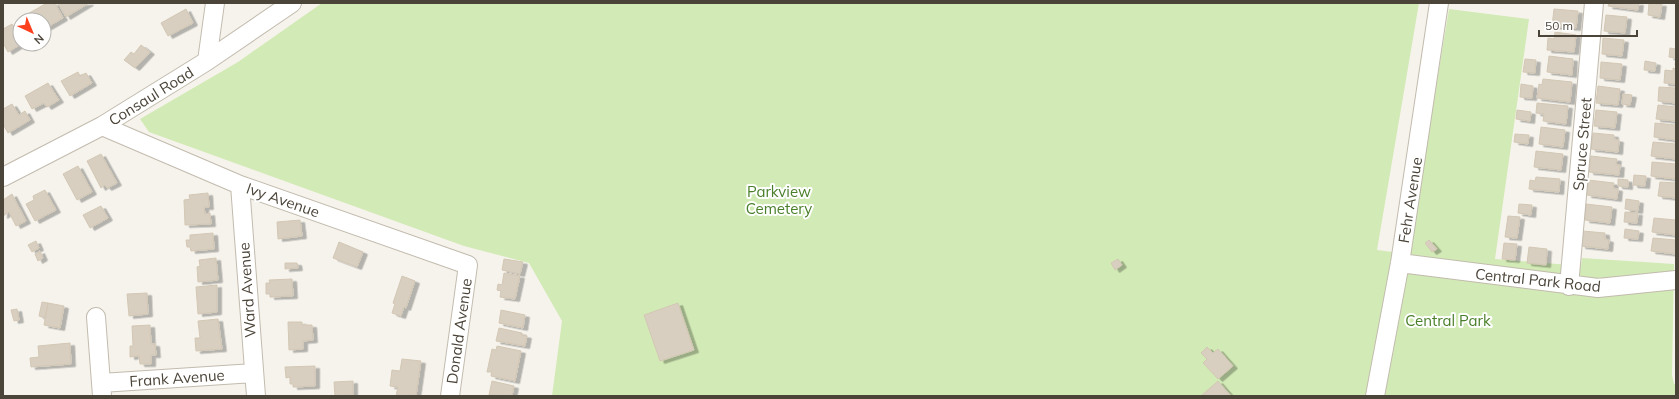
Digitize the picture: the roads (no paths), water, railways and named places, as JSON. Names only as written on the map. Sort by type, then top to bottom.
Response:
[{"type":"street","points":[[207,61],[215,3]]},
{"type":"street","name":"Consaul Road","points":[[3,177],[102,126],[207,61],[292,3]]},
{"type":"street","name":"Fehr Avenue","points":[[1375,396],[1400,263],[1439,3]]},
{"type":"street","name":"Spruce Street","points":[[1569,286],[1594,3]]},
{"type":"street","name":"Ivy Avenue","points":[[102,126],[240,185],[468,265]]},
{"type":"street","name":"Ward Avenue","points":[[240,185],[256,396]]},
{"type":"street","name":"Central Park Road","points":[[1400,263],[1569,286],[1598,288],[1676,280]]},
{"type":"street","name":"Donald Avenue","points":[[450,396],[468,265]]},
{"type":"street","points":[[96,317],[101,390]]},
{"type":"street","name":"Frank Avenue","points":[[101,390],[254,373]]},
{"type":"park label","name":"Parkview Cemetery","points":[[779,200]]},
{"type":"park label","name":"Central Park","points":[[1448,320]]}]
